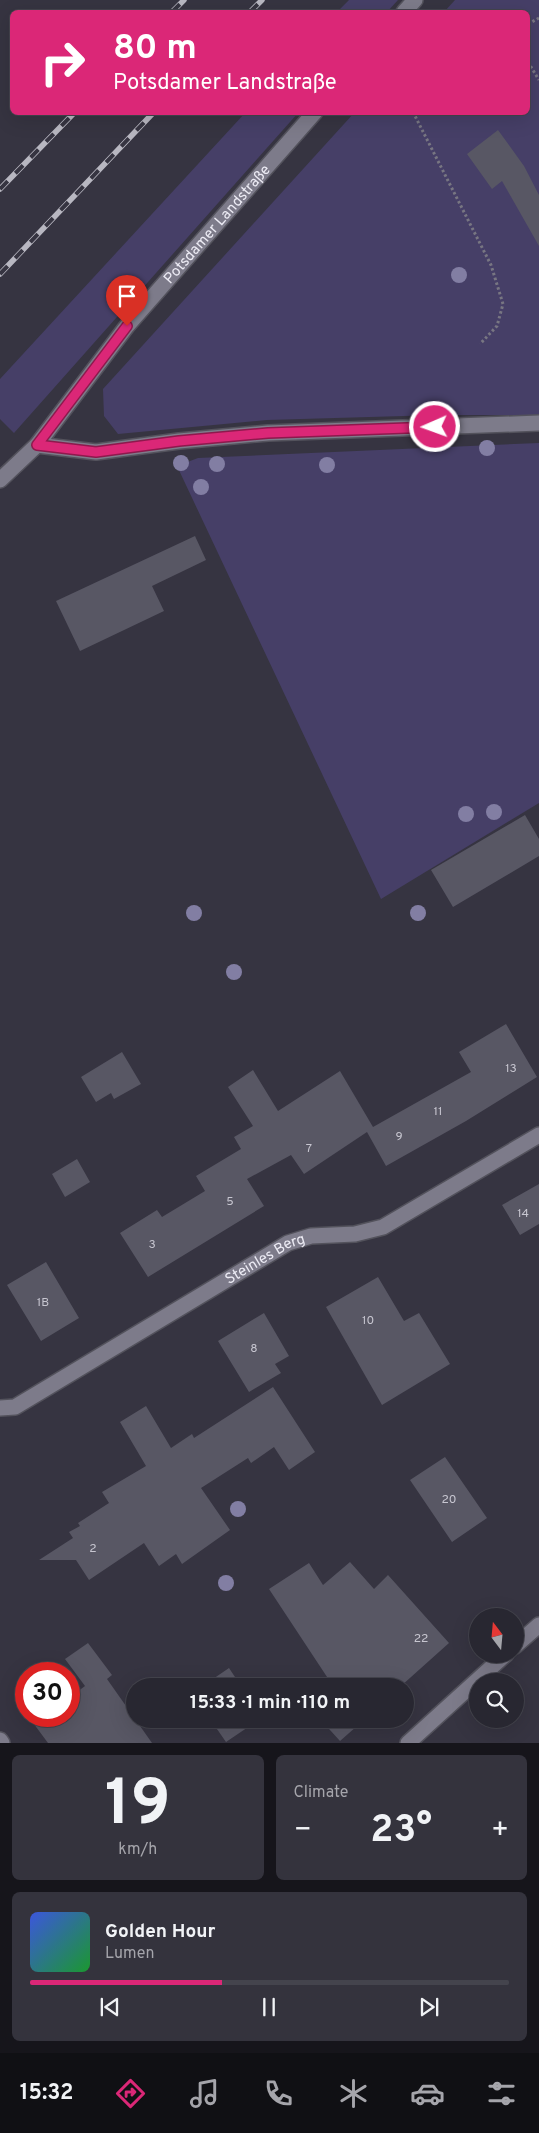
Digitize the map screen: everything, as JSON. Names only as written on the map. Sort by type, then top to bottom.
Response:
[{"type":"street","points":[[406,10],[415,0]]},
{"type":"street","name":"Potsdamer Landstraße","points":[[4,477],[37,445],[127,326],[312,115]]},
{"type":"street","points":[[37,445],[96,452],[179,441],[268,433],[539,423]]},
{"type":"street","name":"Steinles Berg","points":[[0,1408],[15,1407],[288,1243],[311,1236],[354,1234],[383,1227],[539,1135]]},
{"type":"street","points":[[524,1638],[539,1625]]},
{"type":"street","points":[[408,1743],[496,1663]]},
{"type":"path","points":[[530,65],[539,80]]},
{"type":"path","points":[[415,115],[491,265],[503,304],[497,326],[480,344]]},
{"type":"shaded area","points":[[349,0],[398,0],[389,10],[339,10]]},
{"type":"shaded area","points":[[455,0],[539,0],[539,415],[438,415],[267,420],[118,434],[104,416],[103,389],[352,115],[530,115],[530,10],[446,10]]},
{"type":"shaded area","points":[[243,115],[296,115],[14,433],[0,419],[0,379]]},
{"type":"shaded area","points":[[539,443],[539,803],[381,899],[177,466],[198,458]]},
{"type":"building","points":[[498,130],[524,166],[539,195],[539,246],[502,181],[492,189],[467,154]]},
{"type":"building","points":[[195,536],[206,560],[152,586],[164,611],[80,651],[56,601]]},
{"type":"building","points":[[525,815],[539,839],[539,856],[453,907],[431,870]]},
{"type":"building","points":[[506,1024],[537,1077],[466,1121],[386,1166],[367,1132],[304,1174],[291,1155],[247,1179],[264,1206],[148,1277],[120,1233],[157,1210],[162,1217],[205,1191],[196,1176],[241,1149],[234,1137],[253,1126],[228,1087],[253,1070],[278,1111],[340,1071],[373,1127],[471,1072],[459,1052]]},
{"type":"building","points":[[122,1052],[141,1084],[114,1099],[111,1093],[96,1102],[81,1077]]},
{"type":"building","points":[[77,1159],[90,1182],[65,1197],[52,1174]]},
{"type":"building","points":[[539,1184],[539,1224],[520,1235],[502,1205]]},
{"type":"building","points":[[46,1262],[79,1318],[41,1341],[7,1285]]},
{"type":"building","points":[[378,1277],[404,1321],[419,1313],[450,1364],[382,1405],[326,1307]]},
{"type":"building","points":[[264,1313],[289,1356],[275,1364],[281,1373],[249,1392],[218,1341]]},
{"type":"building","points":[[273,1387],[315,1452],[289,1470],[274,1447],[251,1463],[248,1458],[201,1488],[230,1530],[182,1564],[176,1554],[159,1566],[144,1543],[89,1580],[76,1560],[39,1560],[73,1538],[69,1532],[80,1526],[78,1523],[109,1503],[102,1492],[146,1466],[120,1422],[146,1406],[171,1448],[192,1434],[194,1438]]},
{"type":"building","points":[[445,1457],[487,1518],[452,1542],[410,1480]]},
{"type":"building","points":[[350,1562],[374,1589],[388,1575],[449,1643],[410,1678],[328,1678],[269,1589],[309,1563],[323,1585]]},
{"type":"building","points":[[88,1643],[112,1675],[107,1679],[126,1706],[126,1728],[141,1728],[152,1743],[48,1743],[36,1727],[80,1727],[80,1690],[85,1686],[80,1679],[80,1662],[67,1662],[65,1659]]},
{"type":"building","points":[[229,1668],[236,1678],[214,1678]]},
{"type":"building","points":[[216,1728],[247,1728],[226,1742]]},
{"type":"building","points":[[328,1728],[355,1728],[340,1741]]},
{"type":"railway","points":[[174,10],[184,0]]},
{"type":"railway","points":[[252,10],[262,0]]},
{"type":"railway","points":[[0,189],[72,115]]},
{"type":"railway","points":[[0,274],[151,115]]},
{"type":"route","points":[[127,326],[37,445],[96,452],[179,441],[268,433],[435,427]]}]
